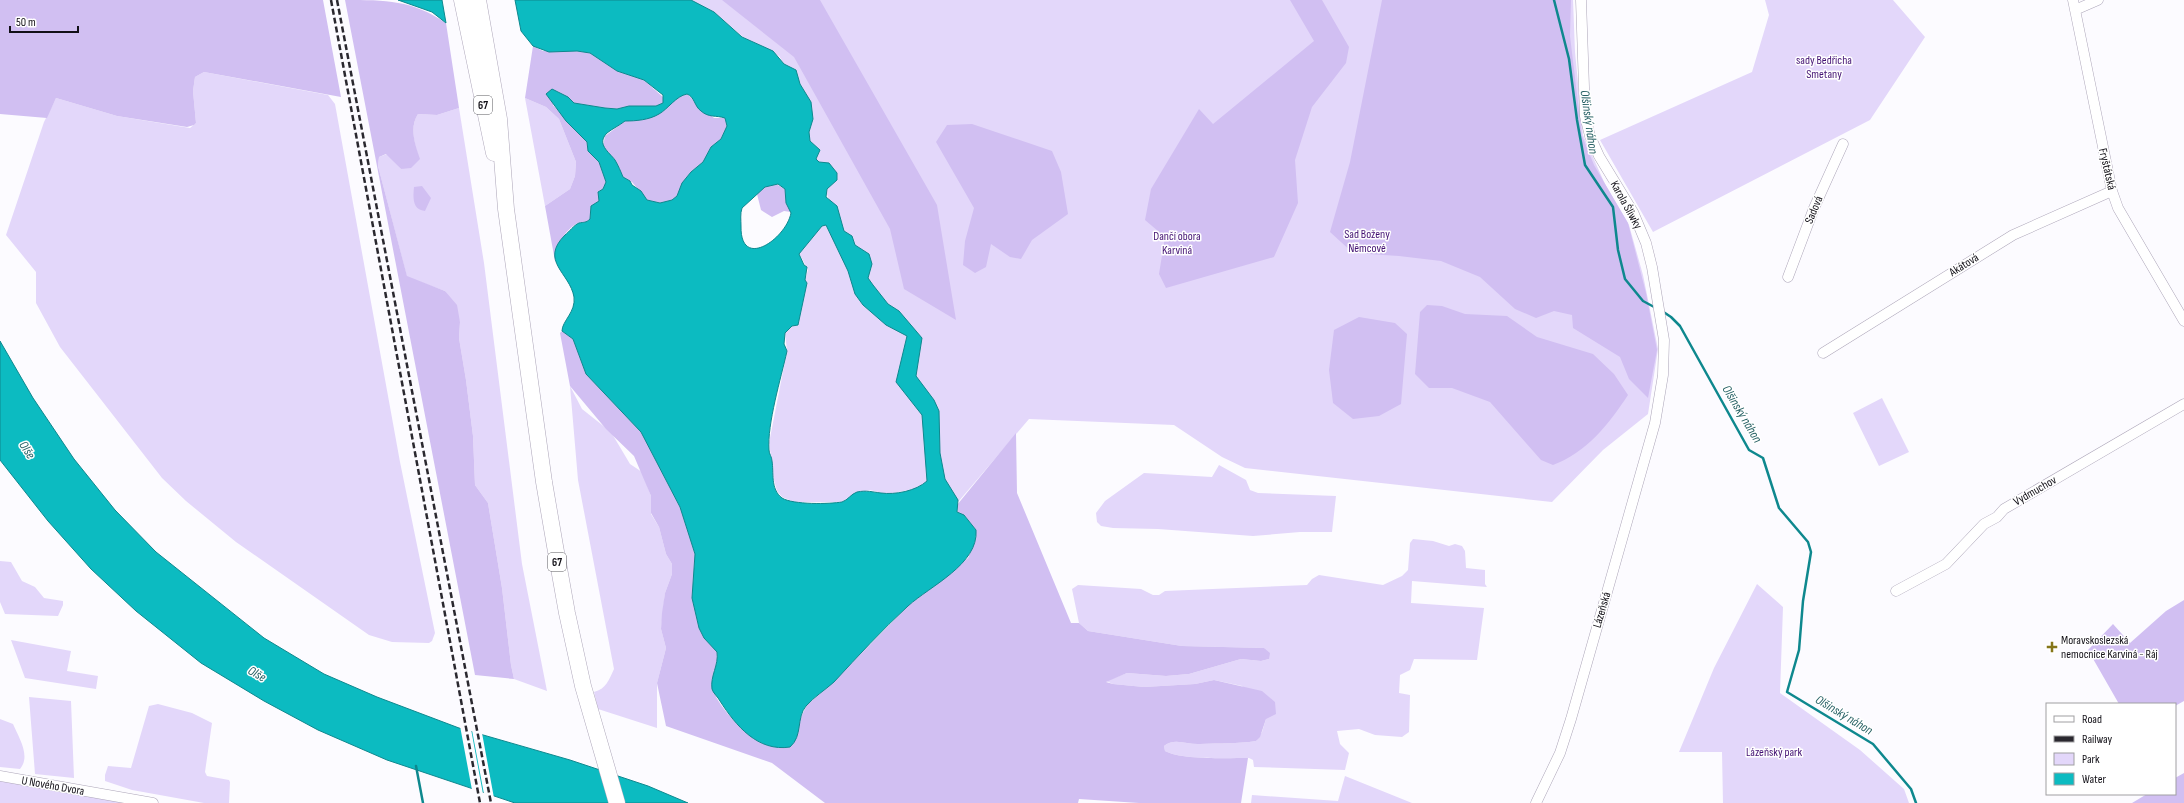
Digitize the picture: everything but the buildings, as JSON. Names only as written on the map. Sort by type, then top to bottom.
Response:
[{"type":"main road","name":"67","points":[[462,0],[506,209],[544,482],[566,613],[583,686],[617,803]]},
{"type":"main road","name":"67","points":[[478,0],[500,119],[506,209]]},
{"type":"street","name":"Karola Śliwky","points":[[1581,0],[1582,68],[1586,122],[1599,156],[1633,212],[1646,243],[1658,305],[1664,340],[1663,375],[1657,412]]},
{"type":"street","points":[[2074,5],[2098,0]]},
{"type":"street","name":"Fryštátská","points":[[2074,5],[2112,191],[2118,208],[2184,321]]},
{"type":"street","name":"Sadová","points":[[1788,277],[1814,208],[1843,144]]},
{"type":"street","name":"Akátová","points":[[1823,353],[2013,235],[2112,191]]},
{"type":"street","name":"Vydmuchov","points":[[1896,590],[1946,564],[1984,524],[1997,517],[2004,509],[2184,404]]},
{"type":"street","name":"Lázeňská","points":[[1536,803],[1560,753],[1571,719],[1657,412]]},
{"type":"street","name":"U Nového Dvora","points":[[0,776],[153,803]]},
{"type":"green space","points":[[0,0],[323,0],[341,97],[204,72],[195,77],[193,91],[196,123],[187,127],[117,116],[56,98],[47,118],[0,114]]},
{"type":"green space","points":[[345,0],[373,0],[398,3],[434,15],[446,23],[459,108],[437,115],[418,114],[415,119],[413,130],[420,159],[411,168],[401,169],[386,154],[379,157],[378,166],[407,276],[445,291],[457,305],[460,322],[459,338],[473,436],[475,485],[488,503],[502,588],[514,679],[475,675]]},
{"type":"green space","name":"Sad Boženy Němcové","points":[[691,0],[1573,0],[1575,52],[1583,135],[1605,184],[1629,225],[1643,275],[1658,349],[1648,414],[1603,450],[1552,502],[1245,468],[1222,457],[1174,425],[1029,419],[958,502],[945,482],[926,483],[913,489],[894,493],[882,493],[870,490],[856,493],[842,502],[794,502],[782,497],[777,491],[772,473],[769,443],[787,351],[785,333],[789,327],[798,325],[807,283],[805,280],[808,270],[799,253],[822,226],[826,225],[837,207],[830,202],[826,192],[835,170],[833,167],[816,159],[820,150],[810,141],[809,132],[813,119],[811,102],[800,84],[796,70],[784,64],[779,56],[743,37],[714,12]]},
{"type":"green space","points":[[722,0],[820,0],[937,205],[956,320],[904,289],[890,229],[794,57]]},
{"type":"green space","name":"Dančí obora Karviná","points":[[1290,0],[1322,0],[1349,47],[1346,63],[1312,107],[1295,160],[1298,203],[1274,257],[1166,288],[1159,274],[1165,237],[1145,220],[1151,189],[1199,109],[1213,124],[1314,41]]},
{"type":"green space","points":[[1382,0],[1571,0],[1570,36],[1582,136],[1594,165],[1628,223],[1646,293],[1657,350],[1648,398],[1629,379],[1620,357],[1573,328],[1572,315],[1554,311],[1536,318],[1515,309],[1480,277],[1441,261],[1353,253],[1330,232],[1350,162]]},
{"type":"green space","name":"sady Bedřicha Smetany","points":[[1765,0],[1893,0],[1925,37],[1870,120],[1653,232],[1600,140],[1752,72],[1769,15]]},
{"type":"green space","points":[[533,46],[543,51],[577,51],[590,53],[617,71],[644,80],[664,98],[663,103],[656,106],[629,106],[617,109],[574,103],[557,91],[553,105],[587,142],[588,151],[599,162],[606,182],[603,189],[599,191],[599,201],[591,206],[590,219],[573,226],[565,234],[557,250],[555,261],[545,206],[570,189],[575,176],[576,162],[559,119],[546,107],[525,98]]},
{"type":"green space","points":[[204,72],[328,95],[335,104],[400,462],[435,633],[432,641],[429,643],[392,642],[369,635],[236,542],[186,501],[162,478],[60,347],[36,303],[36,272],[6,235],[44,122],[56,98],[117,116],[190,128],[196,123],[193,91],[195,77]]},
{"type":"green space","points":[[687,94],[714,118],[725,118],[727,126],[721,139],[711,147],[703,162],[691,172],[684,181],[677,196],[672,200],[660,203],[647,200],[632,182],[623,177],[614,159],[603,146],[605,136],[625,121],[658,114],[680,96]]},
{"type":"green space","points":[[525,98],[546,107],[559,119],[576,162],[575,176],[570,189],[545,206]]},
{"type":"green space","points":[[459,108],[484,263],[522,564],[547,691],[514,679],[502,588],[488,503],[475,485],[473,436],[459,338],[460,322],[445,291],[407,277],[378,166],[379,157],[387,154],[401,169],[419,159],[413,130],[415,119],[418,114],[437,115]]},
{"type":"green space","points":[[972,124],[1052,151],[1061,172],[1068,214],[1032,240],[1021,259],[1010,257],[991,244],[986,267],[975,273],[963,265],[965,241],[974,208],[936,142],[947,125]]},
{"type":"green space","points":[[776,184],[785,189],[786,203],[791,212],[784,211],[772,217],[761,210],[757,194],[765,187]]},
{"type":"green space","points":[[422,186],[431,198],[425,211],[418,208],[414,202],[414,187]]},
{"type":"green space","points":[[1427,305],[1442,306],[1465,314],[1507,316],[1537,337],[1593,354],[1614,374],[1628,395],[1605,427],[1576,453],[1553,465],[1541,460],[1490,402],[1452,388],[1429,388],[1415,374],[1420,312]]},
{"type":"green space","points":[[1359,317],[1395,323],[1407,334],[1401,404],[1379,416],[1353,419],[1333,403],[1329,370],[1334,330]]},
{"type":"green space","points":[[562,331],[573,339],[586,374],[641,432],[680,507],[695,554],[692,598],[699,628],[704,638],[717,652],[717,662],[713,677],[714,692],[727,713],[734,721],[756,740],[768,745],[786,747],[807,705],[830,685],[909,605],[968,558],[976,539],[976,530],[965,516],[958,513],[957,505],[1016,433],[1017,493],[1071,623],[1079,623],[1088,631],[1182,646],[1264,648],[1270,653],[1269,659],[1261,661],[1241,659],[1189,674],[1166,676],[1127,673],[1106,682],[1144,687],[1195,684],[1214,680],[1262,691],[1275,702],[1276,714],[1266,719],[1260,737],[1256,741],[1200,744],[1172,742],[1164,746],[1165,751],[1182,756],[1205,758],[1248,758],[1241,803],[1139,803],[1079,799],[1078,803],[825,803],[772,763],[666,726],[657,683],[666,648],[661,629],[662,613],[665,593],[672,574],[672,564],[666,554],[659,527],[651,513],[651,496],[634,456],[606,429],[570,386],[560,333]]},
{"type":"green space","points":[[570,386],[582,409],[611,432],[630,464],[642,472],[651,496],[651,514],[659,527],[666,554],[672,564],[672,574],[665,593],[661,629],[666,648],[657,683],[657,728],[598,709],[594,692],[598,691],[604,686],[609,680],[614,669],[578,480]]},
{"type":"green space","points":[[1882,398],[1909,452],[1879,466],[1853,413]]},
{"type":"green space","points":[[1219,465],[1246,480],[1250,490],[1258,493],[1336,496],[1332,532],[1300,532],[1253,536],[1158,529],[1113,528],[1101,526],[1097,522],[1096,513],[1105,501],[1144,473],[1212,477]]},
{"type":"green space","points":[[1413,539],[1433,541],[1449,546],[1455,544],[1462,546],[1465,551],[1466,568],[1485,570],[1485,584],[1487,587],[1412,581],[1411,603],[1484,608],[1477,660],[1414,659],[1410,670],[1400,675],[1399,693],[1410,695],[1409,732],[1402,737],[1375,735],[1359,729],[1337,731],[1340,744],[1349,753],[1345,770],[1254,767],[1253,760],[1249,758],[1193,757],[1172,754],[1165,751],[1164,746],[1172,742],[1200,744],[1256,741],[1262,732],[1266,719],[1242,686],[1214,680],[1195,684],[1144,687],[1113,684],[1106,681],[1127,673],[1166,676],[1189,674],[1241,659],[1261,661],[1269,659],[1264,648],[1182,646],[1088,631],[1079,623],[1072,589],[1078,585],[1141,589],[1153,595],[1159,595],[1165,591],[1307,585],[1312,579],[1319,575],[1383,585],[1402,576],[1408,570],[1410,543]]},
{"type":"green space","points":[[0,561],[11,562],[22,581],[35,587],[44,598],[63,601],[63,605],[58,616],[5,614],[0,602]]},
{"type":"green space","name":"Lázeňský park","points":[[1757,584],[1783,607],[1780,693],[1860,750],[1904,789],[1909,803],[1723,803],[1722,752],[1679,752],[1714,668]]},
{"type":"green space","points":[[2184,600],[2184,701],[2176,705],[2176,703],[2118,703],[2088,650],[2113,624],[2130,643],[2166,611]]},
{"type":"green space","points":[[11,640],[71,651],[67,671],[98,676],[96,689],[25,678]]},
{"type":"green space","points":[[29,697],[71,701],[74,778],[35,774]]},
{"type":"green space","points":[[158,704],[192,713],[212,723],[205,772],[207,776],[229,780],[229,803],[204,803],[132,790],[105,781],[108,766],[131,768],[149,706]]},
{"type":"green space","points":[[0,719],[13,724],[21,741],[24,758],[20,769],[0,767]]},
{"type":"green space","points":[[2184,773],[2184,803],[2132,803],[2145,795],[2176,795],[2176,777]]},
{"type":"green space","points":[[0,776],[153,803],[0,803]]},
{"type":"green space","points":[[1345,776],[1412,803],[1251,803],[1252,795],[1338,801]]},
{"type":"water","points":[[398,0],[442,0],[446,23],[432,12]]},
{"type":"water","points":[[515,0],[691,0],[714,12],[742,37],[773,51],[784,64],[796,70],[800,84],[811,102],[813,119],[809,132],[810,141],[820,150],[816,159],[819,162],[829,163],[837,173],[837,180],[827,189],[826,197],[837,206],[844,231],[852,236],[855,245],[869,254],[872,264],[868,278],[888,304],[899,311],[922,338],[916,376],[934,400],[939,411],[940,453],[945,479],[958,500],[957,512],[964,515],[976,530],[975,542],[970,553],[962,564],[908,606],[879,634],[834,682],[806,706],[801,716],[797,738],[790,747],[768,745],[749,735],[733,719],[712,689],[712,680],[717,661],[717,652],[704,638],[699,628],[692,598],[695,554],[680,507],[641,432],[586,374],[573,339],[562,331],[573,307],[574,297],[555,260],[555,252],[558,244],[573,227],[590,219],[591,206],[599,201],[598,192],[603,189],[606,182],[599,162],[588,151],[587,142],[566,121],[546,94],[552,89],[568,97],[574,103],[617,109],[629,106],[656,106],[663,103],[663,95],[644,80],[617,71],[590,53],[577,51],[549,52],[533,46],[521,31]],"holes":[[[687,94],[692,97],[699,109],[704,113],[710,116],[725,118],[727,126],[721,139],[711,147],[703,162],[691,172],[682,183],[677,196],[672,200],[660,203],[647,200],[641,191],[623,177],[615,160],[603,144],[604,137],[607,133],[625,121],[642,120],[655,116],[662,112],[679,97]],[[778,184],[785,189],[786,203],[791,213],[781,232],[764,246],[755,249],[748,247],[743,239],[741,212],[742,208],[765,187]],[[826,225],[848,271],[855,294],[863,305],[886,325],[907,336],[896,382],[922,415],[927,481],[905,492],[881,493],[861,491],[855,493],[842,502],[803,503],[782,498],[778,494],[774,485],[772,460],[769,451],[769,439],[772,414],[787,351],[784,344],[785,333],[792,326],[798,325],[807,283],[805,280],[807,267],[804,265],[799,254],[822,226]]]},
{"type":"water","name":"Olše","points":[[0,341],[33,398],[74,459],[115,510],[156,552],[264,638],[324,674],[377,697],[459,728],[570,760],[648,786],[688,803],[515,803],[387,760],[318,730],[264,701],[201,663],[136,611],[91,569],[48,521],[0,460]]},
{"type":"pier","points":[[460,726],[471,729],[483,794],[472,790]]},
{"type":"pier","points":[[472,730],[482,733],[494,798],[484,794]]},
{"type":"waterway","name":"Olšinský náhon","points":[[1554,0],[1569,59],[1585,165],[1613,207],[1618,250],[1625,279],[1643,301],[1656,308]]},
{"type":"waterway","name":"Olšinský náhon","points":[[1662,311],[1680,326],[1749,450],[1763,458],[1779,508],[1808,542],[1811,552],[1803,601],[1799,650],[1787,692],[1873,744],[1911,789],[1916,803]]},
{"type":"waterway","points":[[416,766],[423,803]]},
{"type":"railway","points":[[331,0],[480,803]]},
{"type":"railway","points":[[337,0],[491,803]]},
{"type":"place","name":"Moravskoslezská nemocnice Karviná - Ráj","points":[[2052,647]]}]
